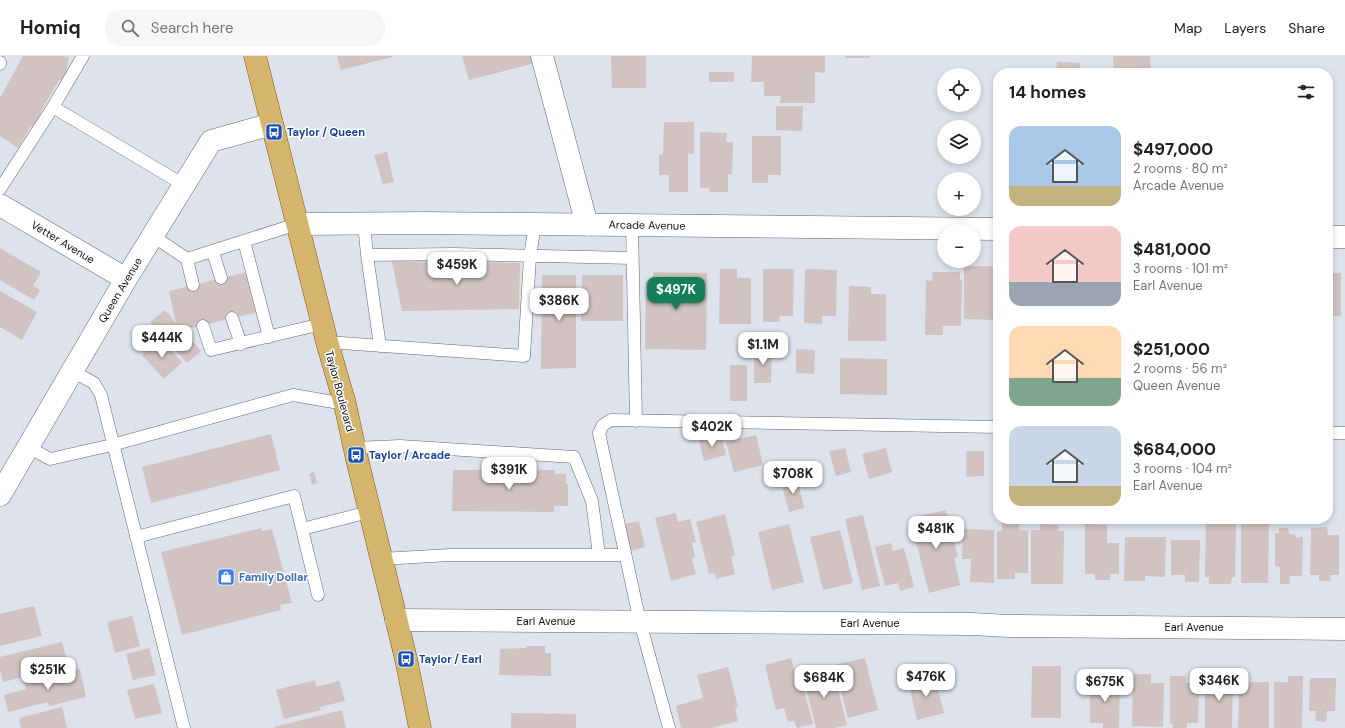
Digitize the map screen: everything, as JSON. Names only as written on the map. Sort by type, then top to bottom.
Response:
[{"type":"main road","name":"Taylor Boulevard","points":[[255,56],[325,333],[345,404],[369,512],[406,658],[420,728]]},
{"type":"street","points":[[542,56],[587,225]]},
{"type":"street","name":"Queen Avenue","points":[[0,495],[126,279],[211,141],[272,124]]},
{"type":"street","name":"Vetter Avenue","points":[[0,205],[126,279]]},
{"type":"street","name":"Arcade Avenue","points":[[297,224],[535,224],[993,229]]},
{"type":"street","points":[[1333,237],[1345,237]]},
{"type":"street","name":"Earl Avenue","points":[[396,620],[971,624],[1009,626],[1345,629]]},
{"type":"lane","points":[[0,189],[53,107],[82,56]]},
{"type":"lane","points":[[53,107],[184,185]]},
{"type":"lane","points":[[364,223],[380,346]]},
{"type":"lane","points":[[187,259],[213,252],[297,224]]},
{"type":"lane","points":[[203,326],[211,350],[269,337],[325,333],[380,346],[524,356],[530,256],[535,224]]},
{"type":"lane","points":[[632,225],[636,421]]},
{"type":"lane","points":[[152,236],[187,259],[193,285]]},
{"type":"lane","points":[[244,241],[269,337]]},
{"type":"lane","points":[[213,252],[221,278]]},
{"type":"lane","points":[[367,255],[454,254],[632,258]]},
{"type":"lane","points":[[232,318],[241,344]]},
{"type":"lane","points":[[72,371],[94,383],[101,395],[112,445],[184,728]]},
{"type":"lane","points":[[28,447],[50,459],[112,445],[293,395],[345,404]]},
{"type":"lane","points":[[669,728],[640,622],[625,555],[599,433],[603,425],[611,420],[993,427]]},
{"type":"lane","points":[[1333,433],[1345,433]]},
{"type":"lane","points":[[354,448],[400,446],[574,457],[592,501],[599,555]]},
{"type":"lane","points":[[136,537],[294,496],[318,595]]},
{"type":"lane","points":[[302,529],[369,512]]},
{"type":"lane","points":[[381,560],[450,555],[625,555]]},
{"type":"building","points":[[23,56],[69,57],[65,81],[59,80],[33,128],[31,126],[18,148],[0,136],[0,98]]},
{"type":"building","points":[[337,56],[392,56],[392,57],[341,70]]},
{"type":"building","points":[[462,56],[533,56],[535,63],[469,80]]},
{"type":"building","points":[[611,56],[646,56],[646,88],[612,88]]},
{"type":"building","points":[[752,56],[825,56],[825,73],[815,72],[815,103],[780,103],[781,96],[764,96],[764,82],[751,82]]},
{"type":"building","points":[[845,56],[870,56],[870,58],[845,58]]},
{"type":"building","points":[[1113,56],[1150,56],[1151,68],[1114,68]]},
{"type":"building","points":[[1057,62],[1080,63],[1080,68],[1056,68]]},
{"type":"building","points":[[709,72],[734,72],[734,82],[709,82]]},
{"type":"building","points":[[776,106],[803,106],[802,131],[776,130]]},
{"type":"building","points":[[664,122],[694,122],[694,154],[688,154],[688,192],[669,192],[669,175],[659,175],[659,155],[663,154]]},
{"type":"building","points":[[700,132],[727,133],[726,142],[733,142],[732,174],[728,174],[728,192],[709,192],[709,188],[700,188]]},
{"type":"building","points":[[752,136],[781,136],[781,175],[768,175],[768,183],[752,183]]},
{"type":"building","points":[[387,152],[394,182],[383,184],[374,155]]},
{"type":"building","points":[[0,248],[41,272],[33,286],[40,290],[34,300],[0,280]]},
{"type":"building","points":[[392,261],[520,263],[519,309],[402,311]]},
{"type":"building","points":[[993,266],[993,320],[964,319],[964,268]]},
{"type":"building","points":[[720,269],[737,269],[737,278],[751,278],[751,324],[719,324]]},
{"type":"building","points":[[763,269],[794,269],[793,316],[779,316],[780,322],[763,322]]},
{"type":"building","points":[[805,269],[837,270],[836,316],[822,316],[822,324],[804,323]]},
{"type":"building","points":[[247,272],[258,312],[183,330],[201,351],[187,363],[150,322],[165,310],[176,323],[169,291]]},
{"type":"building","points":[[653,272],[707,273],[706,350],[645,349],[646,281],[653,280]]},
{"type":"building","points":[[933,272],[960,272],[960,280],[962,279],[961,326],[943,326],[943,335],[925,335],[926,280],[932,281]]},
{"type":"building","points":[[1333,273],[1341,273],[1341,316],[1333,316]]},
{"type":"building","points":[[542,275],[576,275],[576,368],[541,369]]},
{"type":"building","points":[[582,275],[623,275],[623,321],[581,321]]},
{"type":"building","points":[[849,286],[871,287],[871,294],[886,294],[886,341],[848,341]]},
{"type":"building","points":[[0,291],[37,312],[22,340],[0,327]]},
{"type":"building","points":[[160,339],[182,362],[164,379],[142,355]]},
{"type":"building","points":[[754,349],[772,349],[771,383],[754,383]]},
{"type":"building","points":[[796,349],[815,350],[814,374],[796,373]]},
{"type":"building","points":[[840,358],[887,359],[887,395],[840,394]]},
{"type":"building","points":[[730,365],[747,365],[747,401],[730,401]]},
{"type":"building","points":[[271,434],[280,470],[151,503],[142,467]]},
{"type":"building","points":[[721,434],[726,455],[704,461],[699,440]]},
{"type":"building","points":[[756,435],[763,465],[734,472],[726,442]]},
{"type":"building","points":[[845,448],[851,472],[836,476],[829,451]]},
{"type":"building","points":[[886,448],[892,472],[869,479],[862,454]]},
{"type":"building","points":[[966,451],[984,451],[984,476],[966,477]]},
{"type":"building","points":[[453,470],[555,470],[555,474],[566,474],[566,484],[568,484],[568,506],[554,506],[554,512],[452,511]]},
{"type":"building","points":[[314,472],[317,483],[312,485],[309,474]]},
{"type":"building","points":[[797,478],[804,508],[789,512],[781,482]]},
{"type":"building","points":[[946,510],[958,557],[954,558],[960,585],[929,593],[910,518]]},
{"type":"building","points":[[676,513],[678,522],[690,519],[696,542],[692,543],[695,557],[692,558],[696,574],[671,581],[655,518]]},
{"type":"building","points":[[725,514],[735,555],[731,556],[735,574],[716,579],[715,573],[709,574],[696,522]]},
{"type":"building","points":[[863,515],[880,586],[862,590],[845,519]]},
{"type":"building","points":[[639,521],[645,547],[631,551],[624,524]]},
{"type":"building","points":[[789,524],[804,582],[772,590],[758,532]]},
{"type":"building","points":[[1002,524],[1019,524],[1019,530],[1028,531],[1028,573],[1015,573],[1015,579],[997,579],[997,531],[1002,531]]},
{"type":"building","points":[[1040,524],[1059,525],[1058,531],[1064,531],[1063,584],[1031,584],[1031,530],[1040,530]]},
{"type":"building","points":[[1085,524],[1107,525],[1107,543],[1119,543],[1119,574],[1110,574],[1110,580],[1095,580],[1095,574],[1085,574]]},
{"type":"building","points":[[1206,524],[1236,524],[1235,577],[1232,577],[1231,584],[1209,584],[1209,577],[1205,577]]},
{"type":"building","points":[[1241,524],[1269,524],[1268,583],[1241,583]]},
{"type":"building","points":[[1327,527],[1328,535],[1339,535],[1339,575],[1330,575],[1331,581],[1319,581],[1319,575],[1310,575],[1311,528]]},
{"type":"building","name":"Family Dollar","points":[[261,528],[262,531],[272,529],[292,603],[280,605],[281,610],[182,635],[161,552]]},
{"type":"building","points":[[1279,528],[1288,528],[1289,534],[1295,534],[1296,538],[1303,537],[1302,576],[1290,576],[1290,584],[1280,584],[1280,567],[1275,566],[1275,533],[1279,533]]},
{"type":"building","points":[[963,529],[994,530],[994,583],[970,582],[971,559],[962,559]]},
{"type":"building","points":[[840,530],[853,583],[823,590],[810,537]]},
{"type":"building","points":[[1125,537],[1166,537],[1165,577],[1145,576],[1145,581],[1124,581]]},
{"type":"building","points":[[1171,540],[1200,540],[1199,582],[1185,582],[1185,575],[1171,575]]},
{"type":"building","points":[[891,543],[893,551],[904,548],[914,587],[900,591],[898,583],[885,586],[875,547]]},
{"type":"building","points":[[34,606],[42,636],[0,646],[0,614]]},
{"type":"building","points":[[132,616],[140,646],[115,653],[107,622]]},
{"type":"building","points":[[62,642],[66,657],[62,658],[64,667],[3,682],[0,669],[0,657]]},
{"type":"building","points":[[526,646],[545,646],[545,653],[551,653],[551,676],[499,675],[500,649],[526,648]]},
{"type":"building","points":[[149,648],[156,675],[133,680],[126,654]]},
{"type":"building","points":[[791,658],[798,684],[802,683],[813,724],[797,728],[794,721],[788,722],[784,708],[776,710],[765,665]]},
{"type":"building","points":[[865,658],[878,710],[848,718],[834,665]]},
{"type":"building","points":[[1032,666],[1061,666],[1061,718],[1031,718]]},
{"type":"building","points":[[728,667],[738,707],[735,708],[738,721],[712,728],[681,728],[676,706],[703,698],[697,675]]},
{"type":"building","points":[[819,667],[821,673],[833,670],[847,725],[834,728],[816,728],[802,671]]},
{"type":"building","points":[[80,669],[86,697],[49,706],[48,702],[8,712],[4,695],[26,689],[25,683]]},
{"type":"building","points":[[1133,674],[1151,674],[1151,683],[1164,683],[1163,727],[1132,726]]},
{"type":"building","points":[[928,676],[929,680],[935,678],[944,713],[917,720],[909,685],[916,683],[915,679]]},
{"type":"building","points":[[1170,676],[1186,676],[1186,683],[1199,683],[1198,723],[1187,723],[1187,728],[1173,728],[1173,724],[1170,724]]},
{"type":"building","points":[[1288,676],[1303,676],[1302,728],[1274,728],[1274,682],[1288,682]]},
{"type":"building","points":[[1205,677],[1233,677],[1232,728],[1205,728]]},
{"type":"building","points":[[1310,678],[1336,678],[1335,711],[1327,711],[1326,722],[1315,721],[1316,711],[1309,711]]},
{"type":"building","points":[[315,680],[316,687],[339,681],[345,701],[320,707],[321,710],[284,719],[276,690]]},
{"type":"building","points":[[1090,681],[1120,681],[1119,728],[1103,728],[1103,723],[1090,723]]},
{"type":"building","points":[[1239,682],[1269,682],[1269,728],[1238,728]]},
{"type":"building","points":[[154,684],[162,713],[135,719],[127,690]]},
{"type":"building","points":[[62,707],[67,728],[21,728],[19,718]]},
{"type":"building","points":[[342,710],[346,728],[274,728],[274,727]]},
{"type":"building","points":[[511,713],[576,714],[576,728],[511,728]]},
{"type":"place","name":"Taylor / Queen","points":[[274,132]]},
{"type":"place","name":"Taylor / Arcade","points":[[356,455]]},
{"type":"place","name":"Family Dollar","points":[[226,577]]},
{"type":"place","name":"Taylor / Earl","points":[[406,659]]}]
